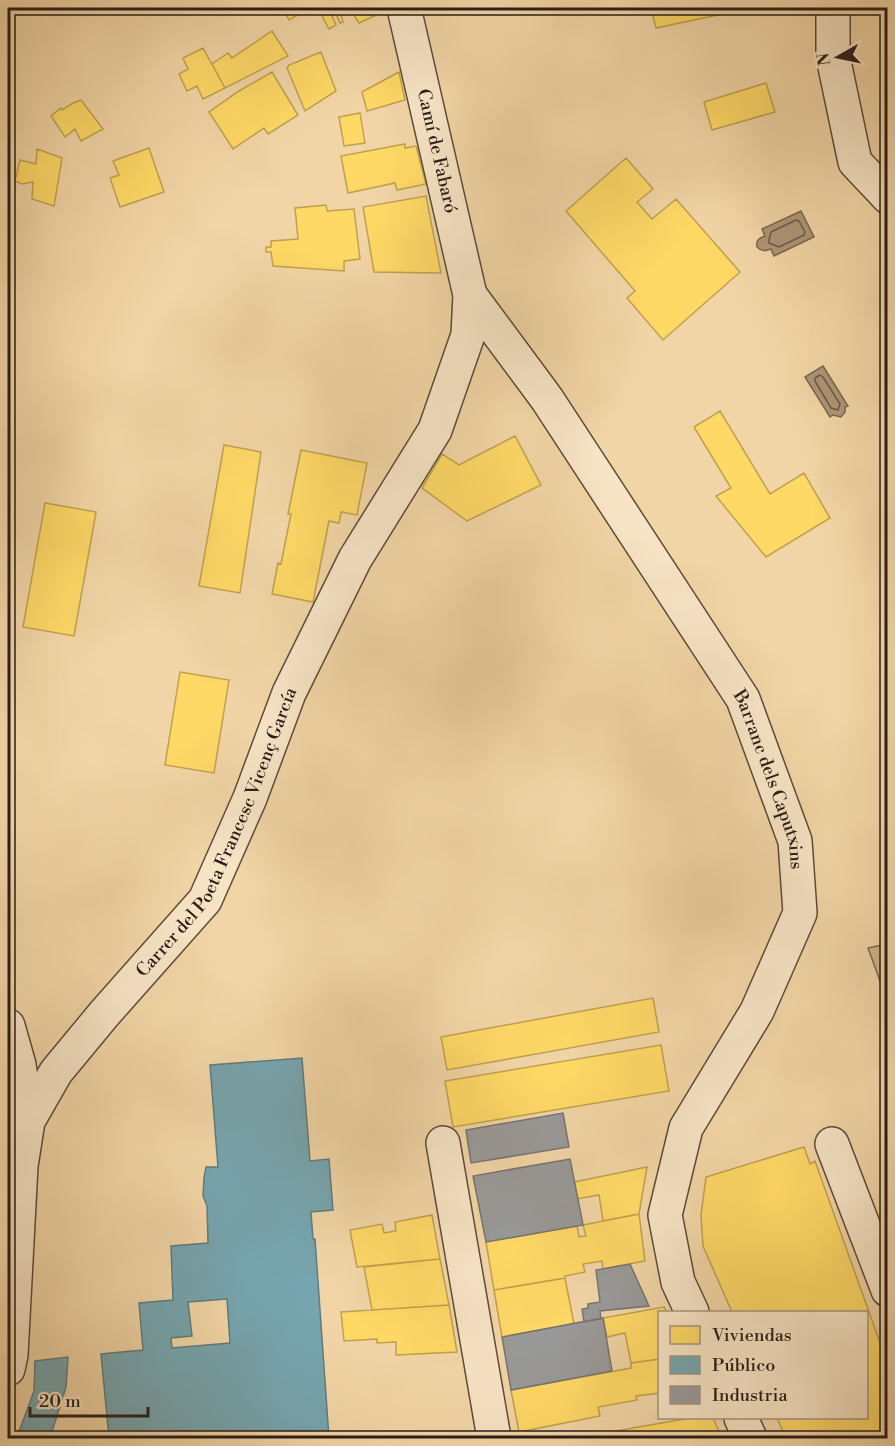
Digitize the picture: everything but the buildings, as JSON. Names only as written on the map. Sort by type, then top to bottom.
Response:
[{"type":"street","name":"Camí de Fabaró","points":[[404,8],[470,295]]},
{"type":"street","points":[[833,8],[833,57],[855,162],[888,197]]},
{"type":"street","name":"Carrer del Poeta Francesc Vicenç García","points":[[8,1370],[11,1354],[21,1166],[28,1121],[56,1072],[104,1014],[206,900],[250,798],[294,683],[355,559],[435,430],[468,334],[470,295]]},
{"type":"street","name":"Barranc dels Caputxins","points":[[470,295],[547,399],[743,699],[795,841],[800,913],[757,1011],[686,1128],[665,1215],[678,1282],[692,1311]]},
{"type":"street","points":[[8,1026],[19,1065],[28,1121]]},
{"type":"street","points":[[443,1143],[494,1438]]},
{"type":"street","points":[[832,1144],[888,1290]]},
{"type":"street","points":[[741,1419],[750,1438]]},
{"type":"shaded area","points":[[888,944],[887,1000],[868,948]]},
{"type":"water","points":[[801,211],[814,237],[774,256],[771,249],[764,251],[757,247],[758,240],[765,236],[762,229]]},
{"type":"water","points":[[823,366],[848,406],[845,407],[845,412],[841,417],[833,415],[830,417],[805,377]]}]
